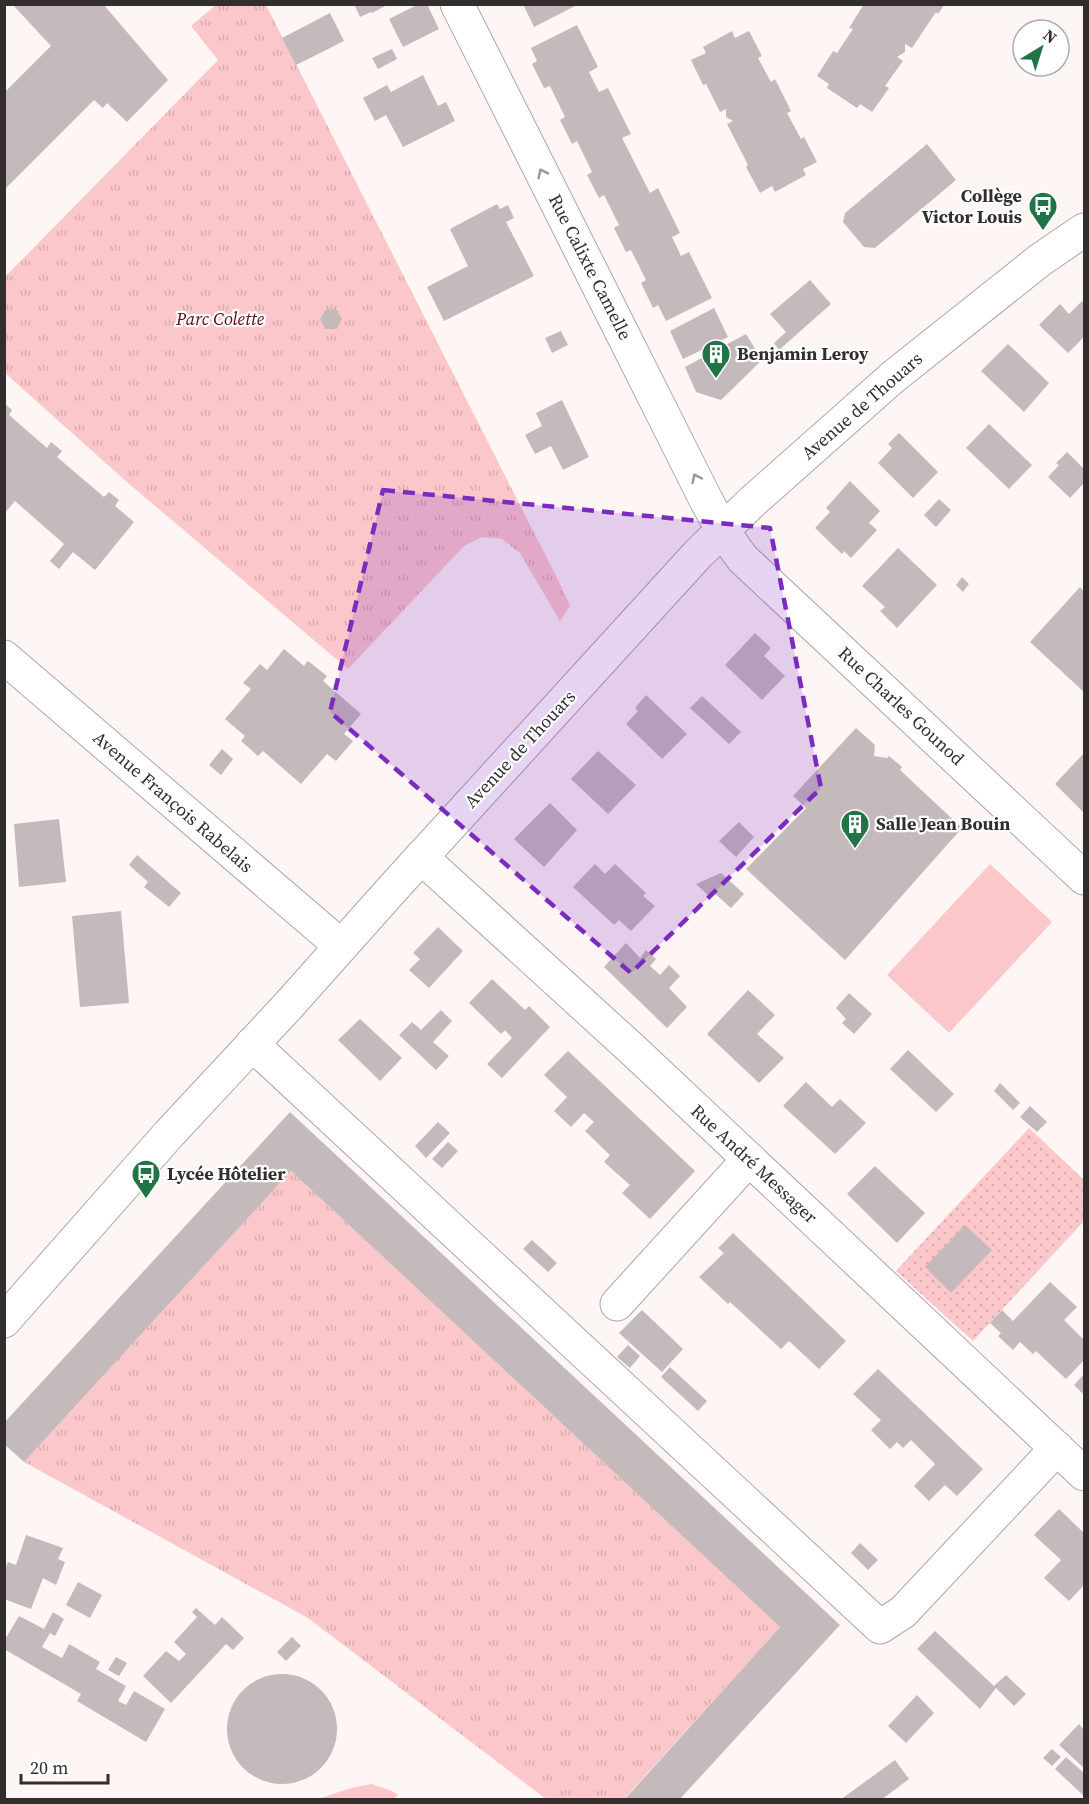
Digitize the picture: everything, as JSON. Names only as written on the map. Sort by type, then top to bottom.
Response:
[{"type":"street","name":"Rue Calixte Camelle","points":[[457,4],[722,530]]},
{"type":"street","name":"Avenue de Thouars","points":[[4,1321],[168,1136],[698,554],[753,501],[893,377],[1040,260],[1084,230]]},
{"type":"street","name":"Rue Charles Gounod","points":[[722,530],[743,559],[1084,878]]},
{"type":"street","name":"Avenue François Rabelais","points":[[4,657],[341,946]]},
{"type":"street","name":"Rue André Messager","points":[[421,857],[633,1050],[1084,1473]]},
{"type":"street","points":[[252,1044],[880,1627],[903,1612],[1057,1448]]},
{"type":"street","points":[[617,1304],[748,1159]]},
{"type":"highlighted area","points":[[383,490],[770,528],[821,788],[631,973],[330,712]]},
{"type":"green space","name":"Parc Colette","points":[[216,5],[266,5],[560,584],[570,606],[560,621],[520,553],[502,539],[482,537],[464,546],[348,669],[128,483],[5,373],[5,277],[218,60],[191,26]]},
{"type":"green space","points":[[990,864],[1052,922],[949,1033],[887,975]]},
{"type":"green space","points":[[1029,1128],[1084,1180],[1084,1221],[973,1341],[896,1271]]},
{"type":"green space","points":[[291,1171],[780,1627],[624,1799],[546,1799],[308,1618],[24,1462]]},
{"type":"green space","points":[[372,1784],[398,1795],[393,1799],[318,1799],[351,1788]]},
{"type":"building","points":[[12,4],[103,4],[168,80],[127,122],[107,103],[103,108],[94,100],[4,190],[4,93],[51,46]]},
{"type":"building","points":[[354,4],[389,4],[360,17]]},
{"type":"building","points":[[419,4],[427,4],[439,29],[403,47],[389,19]]},
{"type":"building","points":[[523,4],[579,4],[534,27]]},
{"type":"building","points":[[864,4],[945,4],[938,14],[936,12],[912,48],[905,44],[905,52],[897,57],[903,61],[885,86],[889,88],[872,112],[860,104],[857,108],[827,88],[829,84],[817,76],[833,51],[837,53],[853,29],[849,28]]},
{"type":"building","points":[[330,13],[344,41],[296,65],[282,38]]},
{"type":"building","points":[[577,25],[598,67],[589,72],[599,92],[608,88],[631,134],[622,138],[650,193],[658,188],[680,233],[672,237],[681,256],[689,252],[712,298],[666,321],[658,305],[653,308],[641,283],[646,280],[631,250],[626,252],[614,228],[619,225],[604,195],[599,198],[587,175],[592,172],[577,141],[572,144],[560,120],[565,117],[550,86],[544,88],[532,64],[537,61],[531,48]]},
{"type":"building","points":[[732,31],[735,38],[749,31],[762,56],[758,58],[771,82],[775,79],[791,111],[787,113],[801,139],[804,137],[817,162],[803,169],[806,175],[775,192],[772,186],[760,193],[727,124],[733,121],[726,117],[726,109],[720,112],[691,60],[706,53],[703,47]]},
{"type":"building","points":[[392,49],[397,59],[378,69],[372,58]]},
{"type":"building","points":[[423,75],[438,106],[446,102],[455,121],[403,147],[386,115],[375,121],[363,98],[387,85],[391,92]]},
{"type":"building","points":[[927,144],[956,180],[875,248],[864,247],[843,222],[845,213]]},
{"type":"building","points":[[497,204],[500,209],[508,205],[514,218],[506,222],[534,276],[444,321],[427,287],[468,266],[450,229]]},
{"type":"building","points":[[810,280],[831,304],[779,350],[774,343],[786,332],[770,314]]},
{"type":"building","points":[[1082,301],[1084,303],[1084,337],[1068,353],[1039,325],[1060,304],[1069,314]]},
{"type":"building","points":[[714,308],[728,337],[683,359],[670,331]]},
{"type":"building","points":[[326,309],[337,310],[342,319],[337,329],[325,329],[320,319]]},
{"type":"building","points":[[561,331],[568,345],[552,353],[545,338]]},
{"type":"building","name":"Benjamin Leroy","points":[[746,334],[762,360],[721,400],[696,392],[685,367]]},
{"type":"building","points":[[1008,344],[1049,383],[1024,412],[981,371]]},
{"type":"building","points":[[562,400],[589,457],[563,470],[551,446],[535,454],[525,435],[542,426],[536,413]]},
{"type":"building","points":[[4,403],[12,410],[9,415],[47,448],[51,442],[62,451],[57,457],[104,497],[109,492],[119,500],[115,506],[134,522],[95,570],[73,552],[59,569],[50,561],[64,544],[15,501],[4,514],[6,494],[4,493]]},
{"type":"building","points":[[989,424],[1032,465],[1009,489],[966,448]]},
{"type":"building","points":[[899,433],[938,472],[913,498],[878,463],[892,448],[888,444]]},
{"type":"building","points":[[1067,452],[1084,469],[1084,483],[1070,498],[1048,477],[1059,465],[1056,463]]},
{"type":"building","points":[[850,481],[880,511],[869,523],[877,530],[851,558],[844,551],[842,554],[815,528],[830,512],[826,508]]},
{"type":"building","points":[[939,499],[951,510],[936,527],[924,515]]},
{"type":"building","points":[[898,548],[937,585],[897,628],[880,611],[885,607],[862,586]]},
{"type":"building","points":[[962,577],[969,584],[963,592],[956,585]]},
{"type":"building","points":[[1080,587],[1084,591],[1084,692],[1030,642]]},
{"type":"building","points":[[755,633],[771,648],[764,656],[785,676],[762,700],[725,665]]},
{"type":"building","points":[[284,649],[304,666],[308,661],[327,676],[323,681],[361,714],[344,734],[353,741],[336,761],[327,754],[301,784],[263,751],[258,756],[241,741],[245,736],[225,719],[251,689],[243,683],[260,664],[267,670]]},
{"type":"building","points":[[646,695],[687,734],[662,759],[626,724],[638,711],[635,708]]},
{"type":"building","points":[[702,696],[741,732],[729,744],[690,708]]},
{"type":"building","name":"Salle Jean Bouin","points":[[856,728],[875,745],[874,756],[887,758],[889,756],[902,767],[900,770],[962,828],[845,960],[746,869],[806,808],[793,796]]},
{"type":"building","points":[[222,749],[233,759],[221,775],[209,765]]},
{"type":"building","points":[[598,751],[636,785],[608,814],[571,779]]},
{"type":"building","points":[[1084,753],[1084,813],[1055,784]]},
{"type":"building","points":[[550,803],[577,830],[544,867],[514,839]]},
{"type":"building","points":[[59,819],[66,882],[19,887],[14,824]]},
{"type":"building","points":[[739,822],[754,837],[736,857],[719,841]]},
{"type":"building","points":[[137,855],[181,893],[169,907],[144,887],[148,882],[129,865]]},
{"type":"building","points":[[595,864],[605,874],[615,864],[646,893],[643,896],[655,906],[631,931],[619,920],[614,925],[573,887]]},
{"type":"building","points":[[721,873],[744,894],[731,908],[713,892],[709,896],[696,884]]},
{"type":"building","points":[[121,911],[129,1003],[80,1007],[72,916]]},
{"type":"building","points":[[438,927],[463,951],[429,988],[409,970],[420,959],[413,953]]},
{"type":"building","points":[[626,943],[640,958],[646,950],[656,959],[650,966],[660,975],[669,965],[680,976],[669,988],[687,1007],[667,1028],[604,967]]},
{"type":"building","points":[[492,979],[525,1010],[529,1006],[550,1027],[502,1078],[487,1064],[512,1038],[505,1030],[501,1034],[469,1003]]},
{"type":"building","points":[[748,990],[775,1015],[757,1034],[784,1058],[759,1083],[707,1034]]},
{"type":"building","points":[[849,993],[872,1014],[854,1034],[842,1023],[846,1019],[836,1008]]},
{"type":"building","points":[[441,1010],[452,1021],[433,1042],[449,1056],[436,1070],[399,1035],[412,1022],[421,1030]]},
{"type":"building","points":[[360,1019],[402,1058],[380,1081],[338,1040]]},
{"type":"building","points":[[908,1050],[954,1094],[936,1112],[890,1069]]},
{"type":"building","points":[[568,1051],[695,1171],[650,1219],[622,1193],[630,1185],[604,1162],[610,1155],[585,1131],[594,1122],[584,1113],[571,1127],[554,1111],[567,1097],[544,1075]]},
{"type":"building","points":[[806,1082],[832,1107],[840,1099],[866,1123],[835,1154],[783,1106]]},
{"type":"building","points":[[1000,1083],[1020,1103],[1013,1110],[994,1091]]},
{"type":"building","points":[[1030,1106],[1047,1122],[1037,1132],[1020,1117]]},
{"type":"building","points":[[290,1112],[840,1625],[679,1800],[624,1800],[780,1627],[291,1171],[24,1462],[4,1444],[4,1423]]},
{"type":"building","points":[[438,1122],[450,1133],[426,1158],[415,1146]]},
{"type":"building","points":[[448,1142],[458,1151],[442,1168],[432,1159]]},
{"type":"building","points":[[875,1166],[925,1213],[897,1243],[847,1194]]},
{"type":"building","points":[[965,1225],[992,1250],[951,1293],[925,1267]]},
{"type":"building","points":[[733,1233],[846,1341],[819,1369],[789,1341],[781,1349],[699,1277],[724,1253],[718,1248]]},
{"type":"building","points":[[532,1240],[557,1263],[548,1272],[523,1249]]},
{"type":"building","points":[[1050,1282],[1077,1307],[1064,1320],[1084,1340],[1084,1360],[1066,1379],[1036,1351],[1033,1354],[1020,1342],[1013,1350],[998,1336],[1001,1333],[990,1323],[1002,1310],[1013,1321]]},
{"type":"building","points":[[642,1310],[683,1349],[662,1372],[619,1333]]},
{"type":"building","points":[[628,1345],[640,1356],[630,1368],[617,1357]]},
{"type":"building","points":[[670,1367],[707,1401],[698,1411],[661,1377]]},
{"type":"building","points":[[878,1369],[983,1469],[957,1496],[945,1485],[929,1501],[914,1486],[935,1464],[911,1440],[903,1448],[897,1442],[890,1449],[871,1430],[881,1420],[853,1394]]},
{"type":"building","points":[[1084,1374],[1084,1395],[1074,1385]]},
{"type":"building","points":[[1059,1509],[1084,1533],[1084,1585],[1069,1601],[1044,1578],[1061,1560],[1034,1535]]},
{"type":"building","points":[[26,1535],[63,1548],[58,1559],[65,1562],[56,1585],[43,1578],[31,1609],[4,1599],[4,1572],[8,1562],[16,1565]]},
{"type":"building","points":[[860,1543],[878,1560],[868,1570],[851,1553]]},
{"type":"building","points":[[78,1582],[102,1595],[90,1618],[66,1605]]},
{"type":"building","points":[[196,1608],[215,1625],[222,1617],[244,1638],[233,1650],[226,1644],[171,1703],[143,1676],[166,1651],[179,1661],[186,1654],[174,1642],[197,1617],[192,1612]]},
{"type":"building","points":[[53,1612],[64,1619],[55,1636],[50,1633],[42,1647],[62,1658],[69,1644],[100,1662],[96,1669],[126,1686],[118,1701],[126,1705],[134,1691],[165,1709],[146,1742],[77,1701],[81,1694],[4,1649],[4,1641],[19,1616],[44,1629]]},
{"type":"building","points":[[935,1631],[994,1686],[1006,1675],[1026,1694],[1014,1706],[996,1688],[980,1709],[917,1649]]},
{"type":"building","points":[[292,1637],[301,1646],[286,1661],[277,1652]]},
{"type":"building","points":[[116,1657],[127,1663],[119,1676],[108,1670]]},
{"type":"building","points":[[282,1674],[303,1678],[321,1690],[333,1708],[337,1729],[333,1750],[321,1768],[303,1780],[282,1784],[261,1780],[243,1768],[231,1750],[227,1729],[231,1708],[243,1690],[261,1678]]},
{"type":"building","points":[[917,1695],[934,1713],[906,1743],[888,1726]]},
{"type":"building","points":[[1079,1724],[1084,1730],[1084,1768],[1059,1745]]},
{"type":"building","points":[[1052,1749],[1061,1757],[1052,1766],[1043,1758]]},
{"type":"building","points":[[1066,1757],[1084,1773],[1084,1796],[1055,1769]]},
{"type":"building","points":[[895,1760],[909,1779],[881,1800],[840,1800]]},
{"type":"place","name":"Collège Victor Louis","points":[[1043,232]]},
{"type":"place","name":"Benjamin Leroy","points":[[716,380]]},
{"type":"place","name":"Salle Jean Bouin","points":[[855,850]]},
{"type":"place","name":"Lycée Hôtelier","points":[[146,1200]]}]
